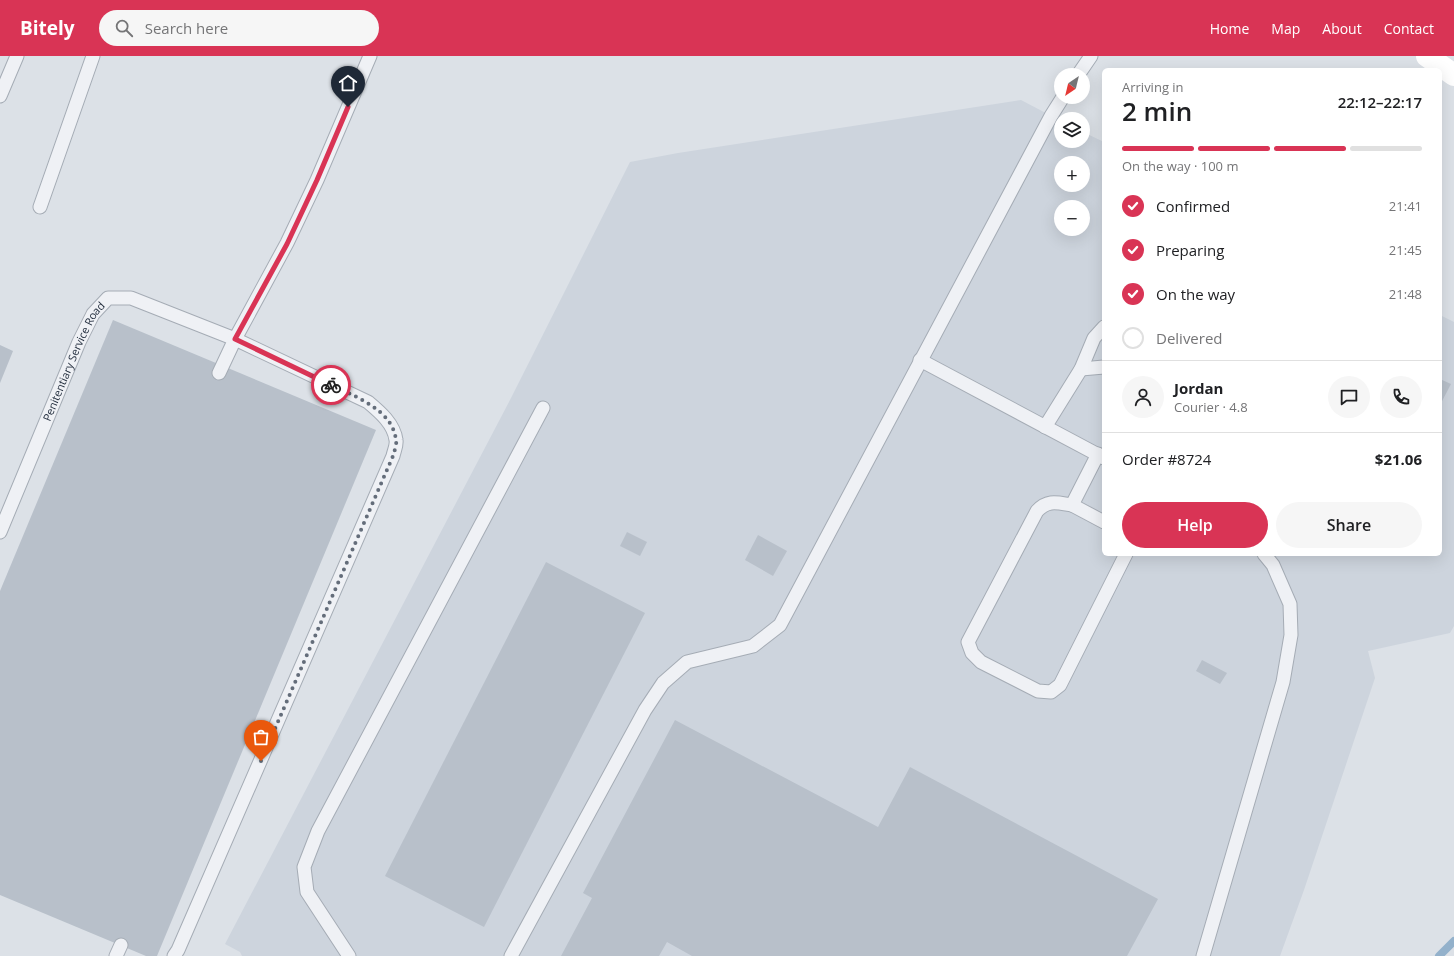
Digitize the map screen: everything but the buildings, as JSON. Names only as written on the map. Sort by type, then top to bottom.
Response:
[{"type":"main road","points":[[1428,56],[1454,75]]},
{"type":"lane","points":[[0,96],[17,56]]},
{"type":"lane","points":[[40,207],[93,56]]},
{"type":"lane","points":[[219,373],[235,339],[287,244],[317,180],[370,56]]},
{"type":"lane","points":[[1083,68],[1091,56]]},
{"type":"lane","points":[[511,956],[645,710],[662,683],[687,662],[753,646],[780,625],[920,360],[1059,104]]},
{"type":"lane","name":"Penitentiary Service Road","points":[[0,532],[79,342],[93,314],[108,298],[132,298],[235,339],[368,402],[382,414],[392,428],[396,441],[393,456],[178,950],[174,956]]},
{"type":"lane","points":[[1045,427],[1081,369],[1094,338],[1102,329]]},
{"type":"lane","points":[[920,360],[1101,456],[1072,505]]},
{"type":"lane","points":[[1081,369],[1102,367]]},
{"type":"lane","points":[[349,956],[307,892],[304,867],[318,831],[543,408]]},
{"type":"lane","points":[[1102,521],[1072,505],[1054,502],[1043,504],[1037,511],[968,642],[972,653],[980,662],[1038,691],[1051,692],[1060,685],[1125,556]]},
{"type":"lane","points":[[1203,956],[1283,682],[1291,636],[1290,604],[1273,565],[1266,556]]},
{"type":"shaded area","points":[[1021,100],[1054,117],[1054,148],[1090,148],[1090,135],[1102,141],[1102,556],[1442,556],[1442,316],[1454,322],[1454,626],[1450,633],[1368,651],[1375,678],[1304,890],[1280,956],[242,956],[240,952],[225,944],[511,398],[630,162],[678,153]]},
{"type":"waterway","points":[[1439,956],[1454,941]]},
{"type":"way so far","points":[[261,761],[393,456],[396,441],[392,428],[382,414],[368,402],[331,385]]},
{"type":"route","points":[[331,385],[235,339],[287,244],[317,180],[348,107]]}]
